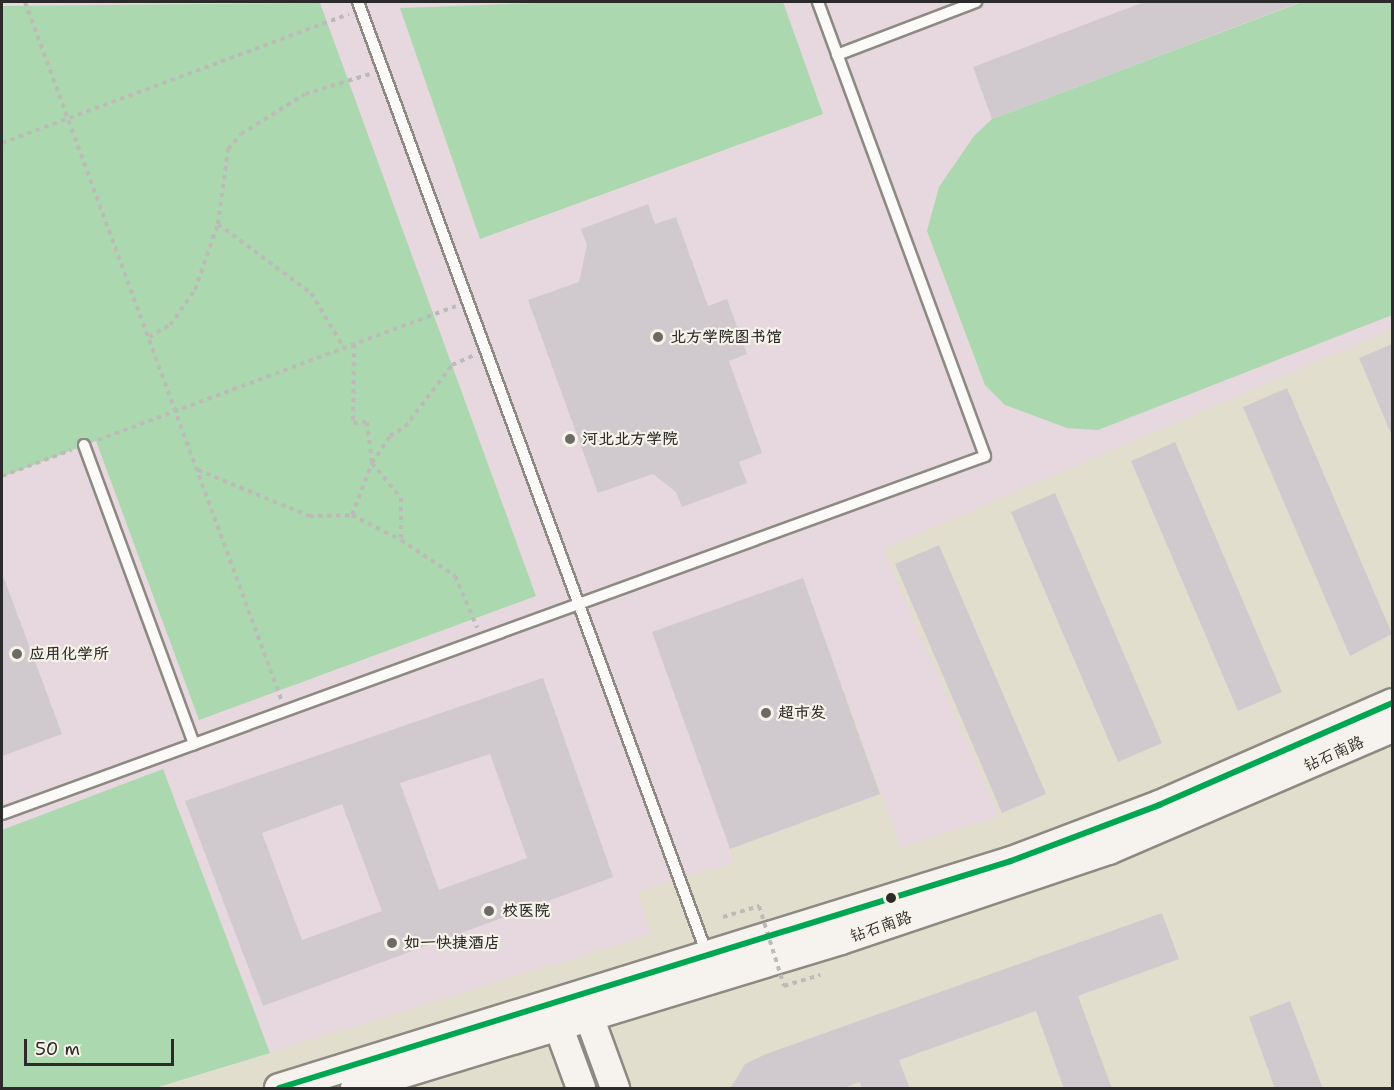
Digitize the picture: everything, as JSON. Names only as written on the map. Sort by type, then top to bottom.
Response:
[{"type":"main road","name":"钻石南路","points":[[585,1005],[707,955],[1072,838],[1392,703]]},
{"type":"main road","name":"钻石南路","points":[[355,1089],[585,1005],[841,940],[1109,850],[1392,728]]},
{"type":"main road","points":[[585,1005],[615,1089]]},
{"type":"main road","name":"钻石南路","points":[[279,1089],[554,1015]]},
{"type":"main road","points":[[554,1015],[581,1089]]},
{"type":"lane","points":[[2,814],[985,456],[819,2]]},
{"type":"lane","points":[[837,55],[976,2]]},
{"type":"lane","points":[[360,5],[707,955]]},
{"type":"lane","points":[[84,445],[194,744]]},
{"type":"path","points":[[25,2],[286,711]]},
{"type":"path","points":[[2,143],[360,5]]},
{"type":"path","points":[[148,337],[170,325],[195,290],[218,224],[228,149],[241,134],[305,94],[383,70]]},
{"type":"path","points":[[218,224],[311,293],[344,348]]},
{"type":"path","points":[[2,476],[468,301]]},
{"type":"path","points":[[354,344],[353,423],[367,422],[372,463],[401,498],[401,540]]},
{"type":"path","points":[[352,515],[372,463],[452,365],[486,350]]},
{"type":"path","points":[[197,470],[309,516],[352,515],[401,540],[455,576],[482,640]]},
{"type":"path","points":[[723,917],[759,906],[784,986],[820,975]]},
{"type":"shaded area","name":"河北北方学院","points":[[2,2],[1392,2],[1392,329],[883,549],[999,816],[901,847],[803,578],[652,632],[734,862],[637,892],[651,934],[155,1088],[2,1088]]},
{"type":"green space","points":[[567,2],[783,2],[823,114],[480,239],[400,8]]},
{"type":"green space","points":[[1302,2],[1392,2],[1392,315],[1098,430],[1067,428],[1005,405],[985,385],[927,231],[939,187],[974,136],[992,119]]},
{"type":"green space","points":[[320,3],[536,596],[199,720],[96,441],[2,477],[2,6]]},
{"type":"green space","points":[[163,769],[270,1053],[155,1088],[2,1088],[2,830]]},
{"type":"building","points":[[1144,2],[1298,3],[992,119],[973,67]]},
{"type":"building","points":[[648,204],[655,224],[676,217],[708,306],[727,299],[747,354],[729,361],[762,453],[739,462],[747,483],[682,507],[676,492],[653,474],[598,493],[528,300],[579,282],[587,245],[581,229]]},
{"type":"building","points":[[1392,344],[1392,436],[1359,358]]},
{"type":"building","points":[[1287,388],[1392,634],[1350,656],[1243,407]]},
{"type":"building","points":[[1175,442],[1282,692],[1238,711],[1131,461]]},
{"type":"building","points":[[1055,493],[1162,743],[1118,762],[1011,512]]},
{"type":"building","points":[[939,545],[1046,794],[1002,813],[895,564]]},
{"type":"building","name":"应用化学所","points":[[2,573],[62,734],[2,756]]},
{"type":"building","name":"超市发","points":[[803,578],[880,794],[730,849],[652,632]]},
{"type":"building","points":[[543,678],[613,877],[263,1006],[185,801]],"holes":[[[490,754],[527,858],[439,890],[400,783]],[[342,804],[382,911],[302,940],[262,833]]]},
{"type":"building","points":[[1162,913],[1179,959],[1078,996],[1112,1089],[1064,1089],[1036,1011],[899,1060],[910,1089],[862,1089],[860,1082],[841,1089],[730,1089],[745,1064],[766,1054]]},
{"type":"building","points":[[1290,1001],[1323,1089],[1275,1089],[1249,1017]]},
{"type":"transit line","points":[[279,1088],[1011,861],[1159,805],[1392,703]]},
{"type":"place","name":"北方学院图书馆","points":[[658,337]]},
{"type":"place","name":"河北北方学院","points":[[570,439]]},
{"type":"place","name":"应用化学所","points":[[17,654]]},
{"type":"place","name":"超市发","points":[[766,713]]},
{"type":"place","name":"校医院","points":[[489,911]]},
{"type":"place","name":"如一快捷酒店","points":[[392,943]]}]
